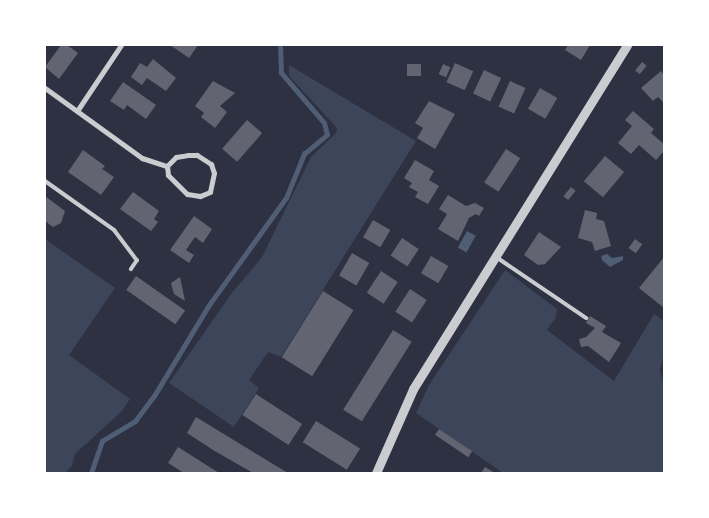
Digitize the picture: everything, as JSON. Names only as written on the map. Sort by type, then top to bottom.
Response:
[{"type":"street","points":[[77,111],[121,45]]},
{"type":"street","points":[[376,473],[414,390],[627,45]]},
{"type":"street","points":[[45,88],[142,158],[166,166],[172,181],[187,194],[200,196],[210,192],[214,173],[204,158],[188,154],[176,157],[166,166]]},
{"type":"lane","points":[[45,181],[114,230],[137,260],[131,269]]},
{"type":"lane","points":[[496,257],[586,318]]},
{"type":"shaded area","points":[[289,65],[416,141],[281,357],[268,352],[249,380],[259,388],[234,427],[169,383],[231,294],[262,257],[311,157],[336,133],[337,128],[289,76]]},
{"type":"shaded area","points":[[467,231],[476,236],[467,252],[458,248]]},
{"type":"shaded area","points":[[45,239],[115,288],[69,355],[130,399],[122,411],[75,454],[72,466],[65,473],[45,473]]},
{"type":"shaded area","points":[[607,254],[612,258],[623,256],[623,260],[610,267],[602,260],[601,256]]},
{"type":"shaded area","points":[[505,270],[557,309],[556,317],[547,330],[614,381],[654,314],[664,321],[664,354],[660,370],[664,385],[664,473],[503,473],[416,413],[429,385]]},
{"type":"building","points":[[61,45],[67,45],[78,53],[59,79],[45,67]]},
{"type":"building","points":[[170,45],[198,45],[189,58]]},
{"type":"building","points":[[568,45],[590,45],[581,60],[565,50]]},
{"type":"building","points":[[153,59],[176,78],[166,91],[147,78],[142,85],[131,77],[140,63],[147,67]]},
{"type":"building","points":[[642,62],[647,66],[640,74],[635,71]]},
{"type":"building","points":[[455,63],[473,71],[465,90],[446,82]]},
{"type":"building","points":[[407,64],[421,64],[421,76],[407,76]]},
{"type":"building","points":[[443,64],[450,67],[446,77],[439,74]]},
{"type":"building","points":[[484,70],[501,78],[490,102],[473,94]]},
{"type":"building","points":[[661,71],[664,75],[664,103],[658,97],[653,101],[641,88]]},
{"type":"building","points":[[213,81],[235,93],[220,106],[227,112],[215,128],[201,117],[204,113],[195,106]]},
{"type":"building","points":[[510,81],[526,88],[514,113],[499,107]]},
{"type":"building","points":[[123,82],[156,105],[146,119],[127,105],[124,110],[110,101]]},
{"type":"building","points":[[540,88],[557,98],[545,119],[528,109]]},
{"type":"building","points":[[429,101],[455,114],[435,149],[417,138],[423,128],[415,123]]},
{"type":"building","points":[[633,111],[654,129],[651,133],[664,144],[664,151],[656,160],[639,145],[631,154],[618,143],[632,126],[625,120]]},
{"type":"building","points":[[247,120],[262,133],[237,162],[222,149]]},
{"type":"building","points":[[506,149],[520,158],[498,192],[484,183]]},
{"type":"building","points":[[83,150],[105,166],[102,169],[114,177],[101,195],[68,172]]},
{"type":"building","points":[[605,156],[624,172],[603,197],[584,181]]},
{"type":"building","points":[[415,160],[434,171],[429,180],[439,186],[428,204],[415,197],[418,192],[409,187],[412,183],[404,178]]},
{"type":"building","points":[[571,187],[576,191],[568,200],[563,196]]},
{"type":"building","points":[[133,192],[159,211],[154,219],[158,222],[151,231],[120,209]]},
{"type":"building","points":[[448,195],[466,206],[475,203],[484,208],[479,216],[476,214],[469,218],[458,241],[438,229],[447,214],[439,209]]},
{"type":"building","points":[[45,196],[65,211],[61,223],[53,227],[45,221]]},
{"type":"building","points":[[585,210],[597,213],[596,219],[604,221],[611,246],[595,251],[592,242],[578,238]]},
{"type":"building","points":[[194,216],[212,229],[203,243],[195,237],[186,250],[194,255],[189,263],[170,250]]},
{"type":"building","points":[[373,220],[390,230],[380,247],[363,237]]},
{"type":"building","points":[[539,232],[561,247],[545,264],[538,265],[524,255]]},
{"type":"building","points":[[402,238],[419,249],[407,267],[391,256]]},
{"type":"building","points":[[635,239],[642,244],[636,253],[629,248]]},
{"type":"building","points":[[352,253],[369,263],[356,286],[339,276]]},
{"type":"building","points":[[431,256],[448,266],[438,283],[421,273]]},
{"type":"building","points":[[664,257],[664,308],[639,288]]},
{"type":"building","points":[[381,271],[398,282],[384,304],[367,293]]},
{"type":"building","points":[[136,276],[185,310],[175,324],[126,290]]},
{"type":"building","points":[[180,277],[185,301],[174,294],[171,283]]},
{"type":"building","points":[[410,289],[427,300],[412,323],[395,312]]},
{"type":"building","points":[[323,291],[354,310],[312,376],[282,357]]},
{"type":"building","points":[[590,316],[606,326],[602,332],[621,343],[609,362],[588,346],[581,347],[579,339],[586,337],[595,328],[586,323]]},
{"type":"building","points":[[393,330],[412,342],[362,421],[343,410]]},
{"type":"building","points":[[256,394],[302,424],[289,445],[242,415]]},
{"type":"building","points":[[196,417],[288,473],[253,473],[213,450],[187,433]]},
{"type":"building","points":[[316,421],[360,449],[347,470],[303,442]]},
{"type":"building","points":[[439,429],[472,451],[468,457],[435,435]]},
{"type":"building","points":[[178,447],[219,473],[184,473],[168,463]]},
{"type":"building","points":[[485,467],[495,473],[481,473]]},
{"type":"waterway","points":[[91,473],[102,441],[135,421],[154,396],[209,305],[286,198],[304,154],[327,135],[324,123],[281,73],[280,45]]}]
